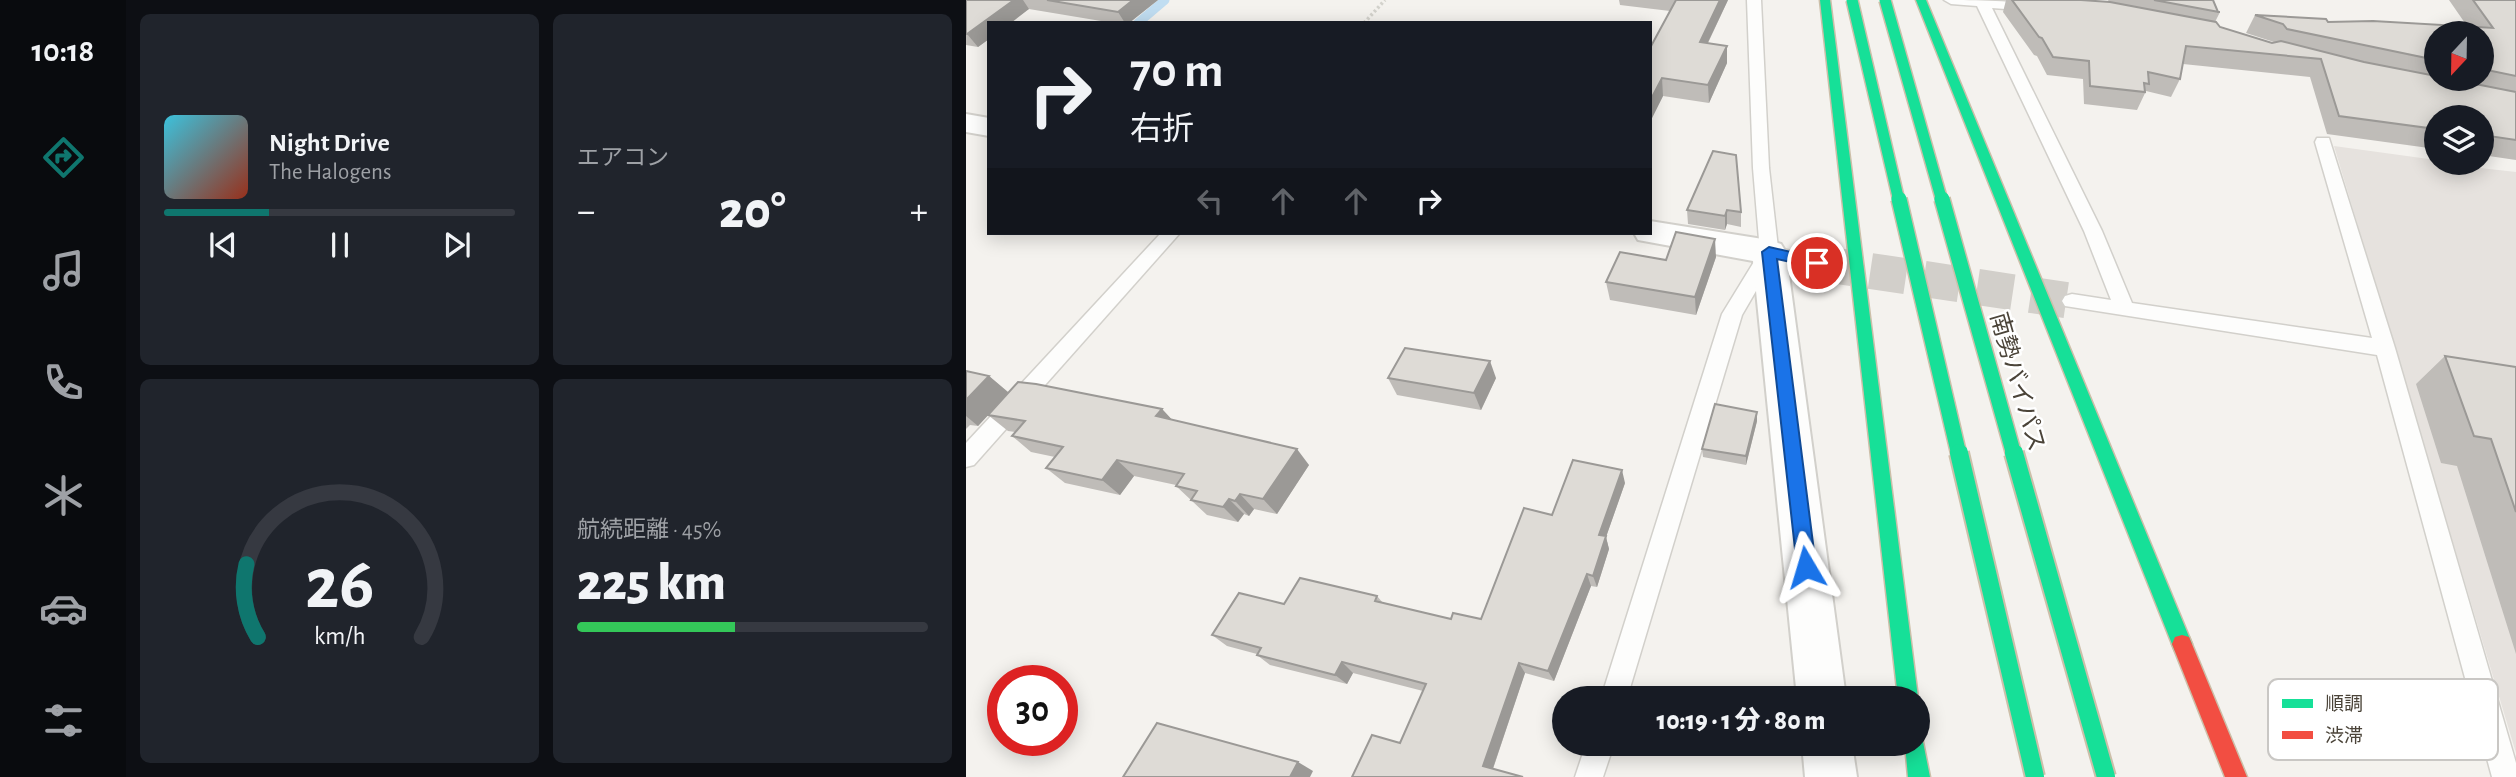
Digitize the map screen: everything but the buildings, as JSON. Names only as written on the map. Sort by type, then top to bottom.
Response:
[{"type":"highway","points":[[1825,0],[1846,149],[1858,281],[1907,686]]},
{"type":"highway","points":[[1852,0],[2035,777]]},
{"type":"highway","name":"南勢バイパス","points":[[1885,0],[2106,777]]},
{"type":"highway","points":[[1921,0],[2236,777]]},
{"type":"highway","points":[[1916,756],[1919,777]]},
{"type":"street","points":[[966,123],[987,127]]},
{"type":"street","points":[[1652,232],[1769,252],[1821,686]]},
{"type":"street","points":[[1828,756],[1831,777]]},
{"type":"lane","points":[[1618,686],[1732,314],[1769,252],[1761,168],[1754,0]]},
{"type":"lane","points":[[1951,0],[2049,8]]},
{"type":"lane","points":[[1981,2],[2093,231],[2124,308]]},
{"type":"lane","points":[[2323,142],[2385,348],[2478,679]]},
{"type":"lane","points":[[966,458],[1169,235]]},
{"type":"lane","points":[[1769,252],[1817,263]]},
{"type":"lane","points":[[2073,301],[2385,348]]},
{"type":"lane","points":[[2498,749],[2506,777]]},
{"type":"lane","points":[[1590,777],[1596,756]]},
{"type":"path","points":[[1366,21],[1384,0]]},
{"type":"shaded area","points":[[2334,146],[2424,158],[2424,175],[2494,175],[2494,170],[2516,172],[2516,753],[2498,693],[2498,679],[2494,679]]},
{"type":"waterway","points":[[1140,21],[1165,0]]},
{"type":"tunnel","points":[[1817,263],[2072,301]]},
{"type":"traffic: fast","points":[[1825,0],[1907,686]]},
{"type":"traffic: fast","points":[[1852,0],[2035,777]]},
{"type":"traffic: fast","points":[[1885,0],[2106,777]]},
{"type":"traffic: fast","points":[[1921,0],[2182,644]]},
{"type":"traffic: fast","points":[[1916,756],[1919,777]]},
{"type":"traffic: jam","points":[[2182,644],[2236,777]]},
{"type":"route","points":[[1806,567],[1769,252],[1817,263]]}]
